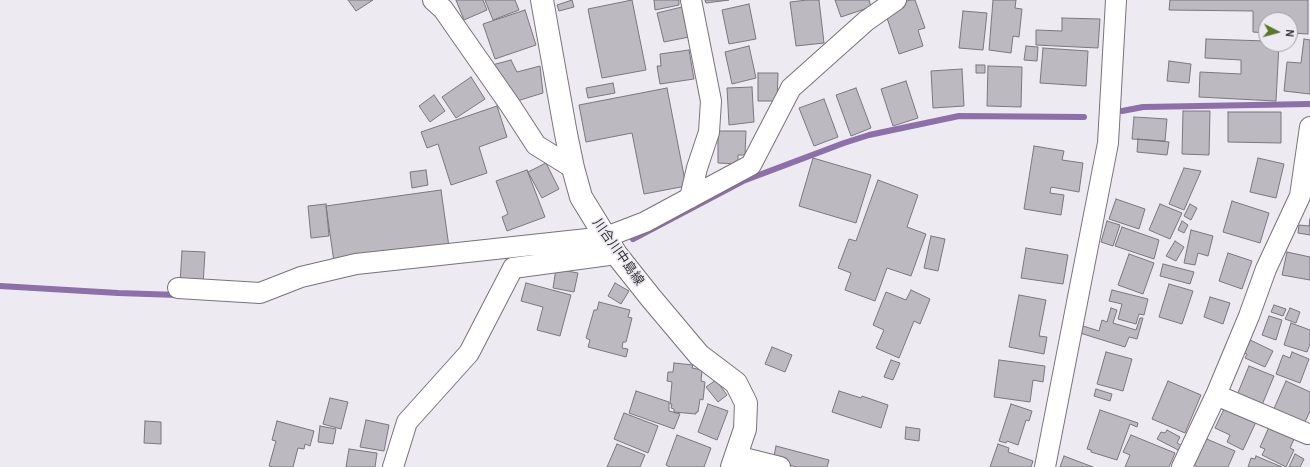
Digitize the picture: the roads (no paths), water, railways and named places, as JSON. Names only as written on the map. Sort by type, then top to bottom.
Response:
[{"type":"main road","name":"川合川中島線","points":[[542,0],[573,168],[581,197],[611,246],[651,298],[700,355],[736,383],[746,403],[745,430],[734,462]]},
{"type":"street","points":[[433,0],[443,9],[510,104],[536,145],[573,168]]},
{"type":"street","points":[[690,198],[697,168],[709,132],[711,101],[691,0]]},
{"type":"street","points":[[393,467],[407,422],[469,353],[512,268],[611,246],[645,222],[751,165],[791,88],[866,21],[896,0]]},
{"type":"street","points":[[1044,467],[1108,142],[1116,0]]},
{"type":"street","points":[[1182,467],[1216,395],[1249,316],[1266,269],[1300,196],[1310,127]]},
{"type":"street","points":[[178,288],[260,293],[301,277],[356,264],[611,246]]},
{"type":"street","points":[[1216,395],[1307,438]]},
{"type":"street","points":[[734,462],[780,467]]},
{"type":"waterway","points":[[1122,111],[1143,107],[1310,104]]},
{"type":"waterway","points":[[633,239],[743,181],[869,135],[959,116],[1084,117]]},
{"type":"waterway","points":[[508,257],[537,255]]},
{"type":"waterway","points":[[0,286],[178,295]]}]
